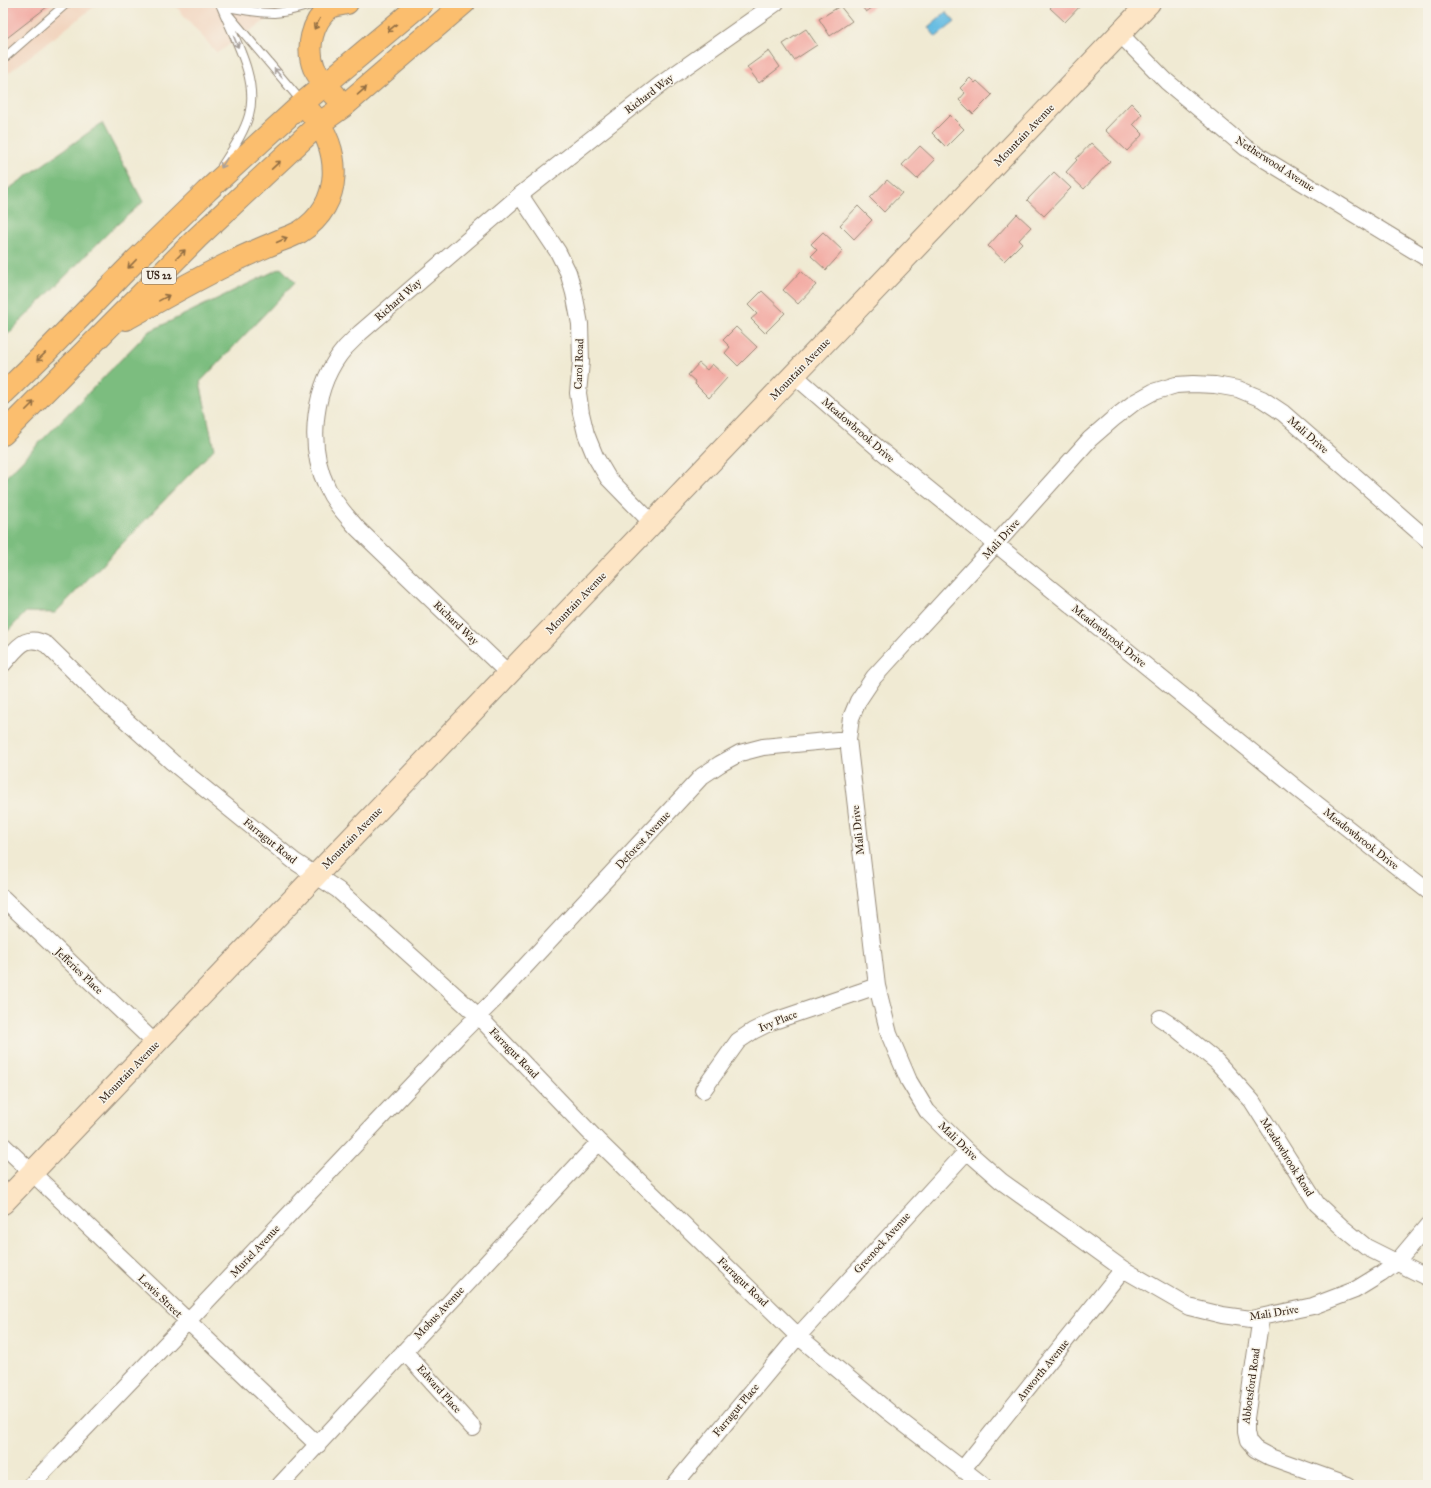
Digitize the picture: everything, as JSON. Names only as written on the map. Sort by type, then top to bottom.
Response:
[{"type":"highway","points":[[344,106],[325,85],[314,68],[310,50],[312,36],[319,20],[330,8],[347,3]]},
{"type":"highway","name":"US 22","points":[[5,391],[45,354],[137,259],[207,191],[303,102],[422,3]]},
{"type":"highway","name":"US 22","points":[[3,434],[197,238],[320,124],[344,106],[464,3]]},
{"type":"highway","points":[[105,330],[228,263],[300,232],[319,215],[330,196],[334,181],[334,167],[331,152],[320,124],[303,102]]},
{"type":"street","name":"Richard Way","points":[[509,674],[357,528],[339,508],[326,486],[318,461],[315,434],[317,410],[323,387],[344,348],[520,195],[661,84],[776,3]]},
{"type":"street","name":"Mountain Avenue","points":[[3,1203],[1149,3]]},
{"type":"street","name":"Netherwood Avenue","points":[[1120,34],[1166,82],[1246,148],[1428,259]]},
{"type":"street","name":"Carol Road","points":[[520,195],[558,252],[568,272],[574,293],[580,324],[581,362],[578,394],[580,413],[586,434],[595,456],[608,478],[652,523]]},
{"type":"street","name":"Meadowbrook Drive","points":[[794,375],[879,450],[1300,791],[1428,891]]},
{"type":"street","name":"Mali Drive","points":[[1428,540],[1283,413],[1262,399],[1238,389],[1215,385],[1176,385],[1153,392],[1135,402],[1090,439],[874,677],[858,701],[851,718],[848,739],[870,937],[877,986],[889,1034],[909,1081],[927,1111],[967,1151],[1001,1181],[1123,1269],[1189,1307],[1222,1315],[1251,1319],[1313,1306],[1355,1290],[1381,1274],[1396,1262],[1428,1226]]},
{"type":"street","name":"Farragut Road","points":[[3,664],[23,643],[30,639],[39,640],[47,645],[101,698],[172,762],[294,861],[338,890],[478,1016],[600,1142],[798,1336],[889,1412],[983,1485]]},
{"type":"street","name":"Deforest Avenue","points":[[478,1016],[702,776],[740,753],[763,747],[848,739]]},
{"type":"street","name":"Jefferies Place","points":[[3,898],[156,1044]]},
{"type":"street","name":"Ivy Place","points":[[703,1090],[738,1041],[753,1031],[771,1022],[877,986]]},
{"type":"street","name":"Muriel Avenue","points":[[31,1485],[478,1016]]},
{"type":"street","name":"Meadowbrook Road","points":[[1160,1018],[1174,1027],[1216,1061],[1252,1101],[1317,1204],[1366,1247],[1428,1278]]},
{"type":"street","name":"Mobus Avenue","points":[[280,1485],[600,1142]]},
{"type":"street","name":"Lewis Street","points":[[3,1145],[187,1322],[318,1445]]},
{"type":"street","name":"Greenock Avenue","points":[[798,1336],[967,1151]]},
{"type":"street","name":"Anworth Avenue","points":[[962,1470],[1123,1269]]},
{"type":"street","name":"Abbotsford Road","points":[[1261,1317],[1246,1418],[1246,1432],[1248,1441],[1255,1449],[1270,1457],[1348,1485]]},
{"type":"street","name":"Farragut Place","points":[[674,1485],[798,1336]]},
{"type":"street","name":"Edward Place","points":[[404,1351],[473,1428]]},
{"type":"lane","points":[[3,59],[67,3]]},
{"type":"lane","points":[[220,4],[258,12],[275,13],[317,3]]},
{"type":"lane","points":[[220,4],[303,102]]},
{"type":"lane","points":[[207,191],[241,134],[249,114],[251,94],[248,72],[220,4]]},
{"type":"shaded area","points":[[3,3],[99,3],[3,77]]},
{"type":"shaded area","points":[[173,3],[292,3],[217,53]]},
{"type":"green space","points":[[102,123],[143,202],[111,230],[3,339],[3,193]]},
{"type":"green space","points":[[281,268],[295,282],[200,382],[214,449],[55,613],[26,612],[3,636],[3,480],[148,332]]},
{"type":"water","points":[[946,12],[955,22],[936,37],[928,27]]},
{"type":"building","points":[[3,3],[52,3],[3,41]]},
{"type":"building","points":[[859,3],[879,3],[866,12]]},
{"type":"building","points":[[1055,3],[1083,3],[1065,22],[1050,8]]},
{"type":"building","points":[[840,6],[852,21],[830,36],[819,19]]},
{"type":"building","points":[[806,29],[817,45],[794,60],[783,44]]},
{"type":"building","points":[[769,51],[780,67],[759,83],[747,67]]},
{"type":"building","points":[[970,78],[975,83],[977,81],[992,95],[973,114],[959,100],[965,93],[960,88]]},
{"type":"building","points":[[1131,103],[1142,114],[1133,124],[1143,134],[1127,151],[1105,130]]},
{"type":"building","points":[[950,115],[964,129],[946,147],[932,133]]},
{"type":"building","points":[[1091,143],[1110,161],[1084,189],[1066,172]]},
{"type":"building","points":[[920,146],[935,160],[917,179],[902,165]]},
{"type":"building","points":[[1054,172],[1071,188],[1044,216],[1027,200]]},
{"type":"building","points":[[887,180],[902,193],[884,212],[870,198]]},
{"type":"building","points":[[858,206],[872,220],[854,239],[840,225]]},
{"type":"building","points":[[1017,214],[1031,227],[1019,240],[1022,243],[1004,261],[988,246]]},
{"type":"building","points":[[823,232],[843,251],[826,270],[811,256],[817,250],[811,244]]},
{"type":"building","points":[[801,271],[816,285],[798,304],[783,290]]},
{"type":"building","points":[[762,291],[785,313],[765,333],[751,319],[757,314],[748,305]]},
{"type":"building","points":[[736,327],[757,347],[738,366],[725,353],[730,347],[723,340]]},
{"type":"building","points":[[699,363],[707,370],[712,364],[727,378],[709,398],[688,375]]}]
